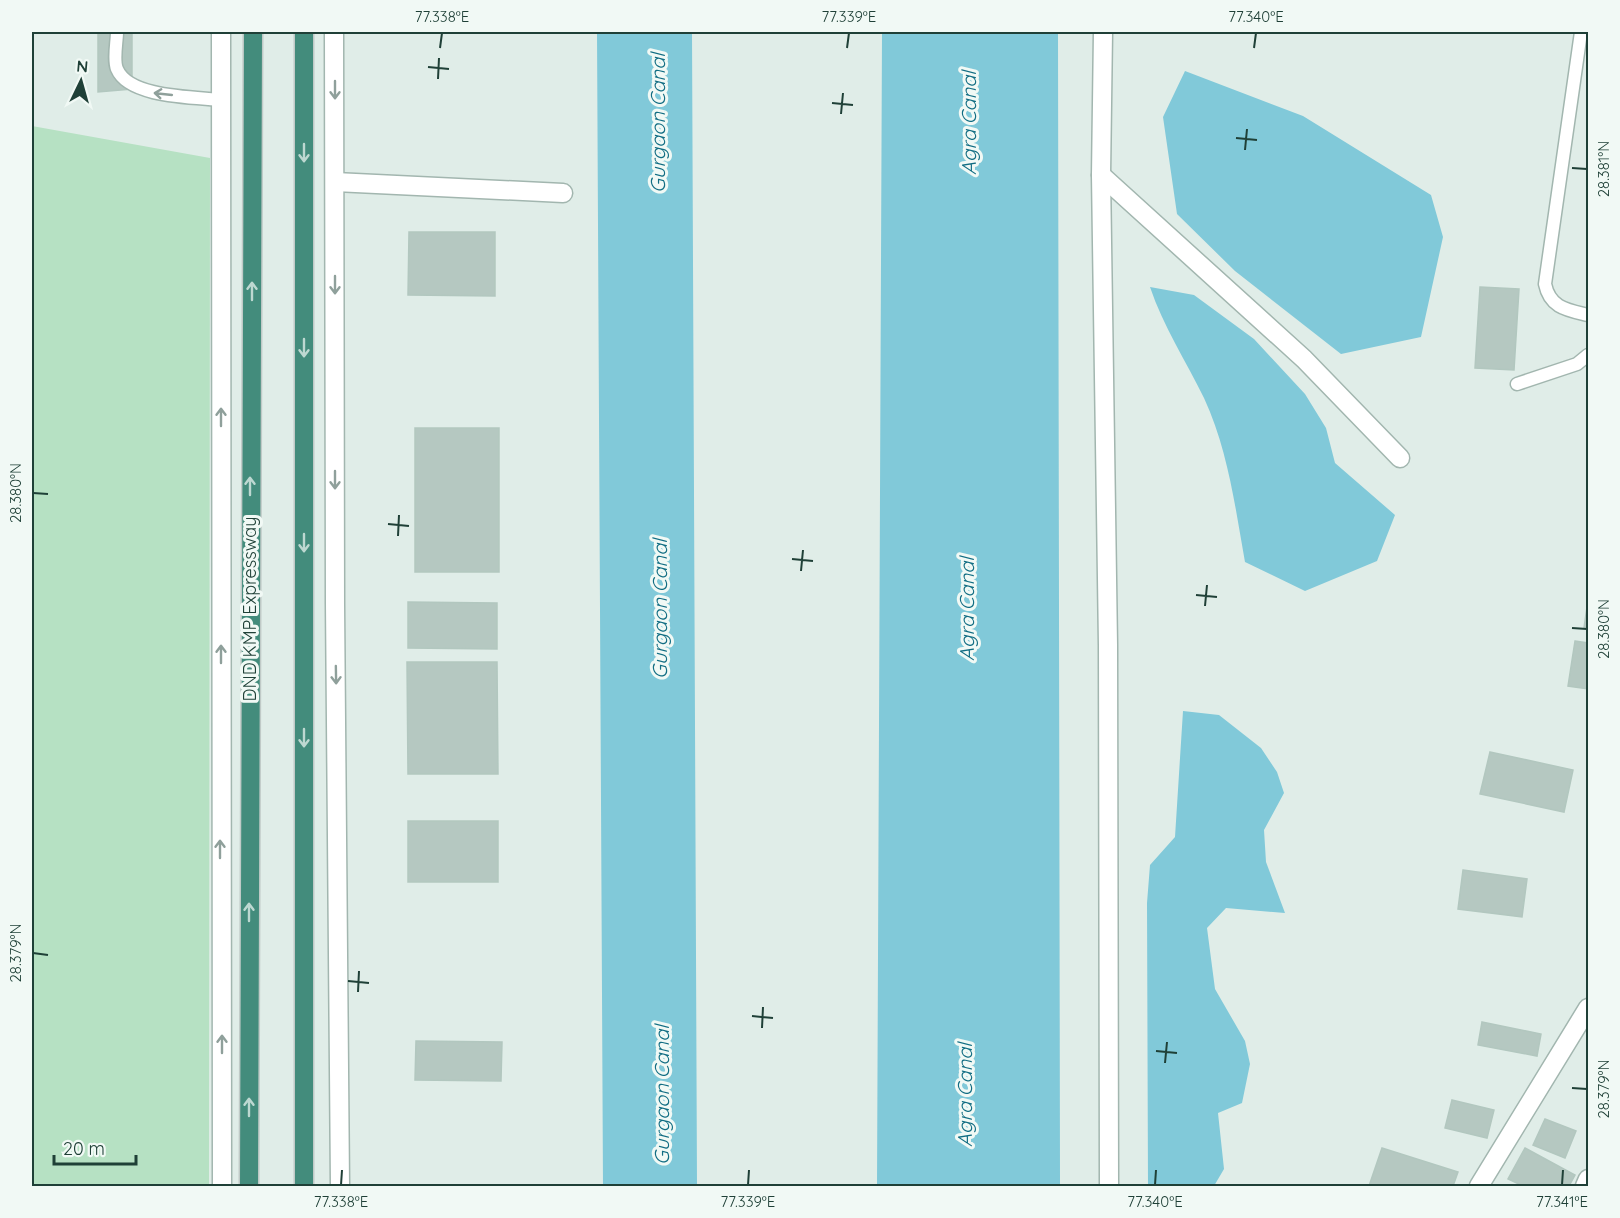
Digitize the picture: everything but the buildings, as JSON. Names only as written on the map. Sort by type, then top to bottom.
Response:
[{"type":"highway","name":"DND KMP Expressway","points":[[249,1186],[253,32]]},
{"type":"highway","points":[[304,32],[304,1186]]},
{"type":"street","points":[[221,32],[222,1186]]},
{"type":"street","points":[[334,32],[335,615],[340,1186]]},
{"type":"street","points":[[1103,32],[1101,175],[1108,645],[1109,1186]]},
{"type":"street","points":[[1101,175],[1304,359],[1400,458]]},
{"type":"street","points":[[335,182],[563,193]]},
{"type":"street","points":[[1479,1186],[1588,1008]]},
{"type":"street","points":[[1585,1186],[1588,1179]]},
{"type":"lane","points":[[117,32],[117,68],[125,81],[148,92],[222,100]]},
{"type":"lane","points":[[1581,32],[1545,284],[1553,304],[1588,315]]},
{"type":"lane","points":[[1517,384],[1577,364],[1588,355]]},
{"type":"green space","points":[[32,126],[210,158],[209,1186],[32,1186]]},
{"type":"water","name":"Gurgaon Canal","points":[[597,32],[692,32],[697,1186],[603,1186]]},
{"type":"water","name":"Agra Canal","points":[[882,32],[1058,32],[1060,1186],[877,1186]]},
{"type":"water","points":[[1185,71],[1303,116],[1431,195],[1443,237],[1421,337],[1341,354],[1235,271],[1177,214],[1163,117]]},
{"type":"water","points":[[1150,287],[1194,295],[1254,339],[1305,394],[1326,428],[1335,463],[1395,515],[1377,561],[1305,591],[1245,562],[1230,479],[1219,438],[1204,398],[1161,316]]},
{"type":"water","points":[[1183,711],[1219,715],[1261,748],[1277,772],[1284,793],[1264,830],[1266,862],[1285,913],[1226,908],[1207,928],[1215,989],[1245,1041],[1250,1064],[1242,1103],[1218,1113],[1224,1169],[1214,1186],[1148,1186],[1147,903],[1150,865],[1175,837]]}]
